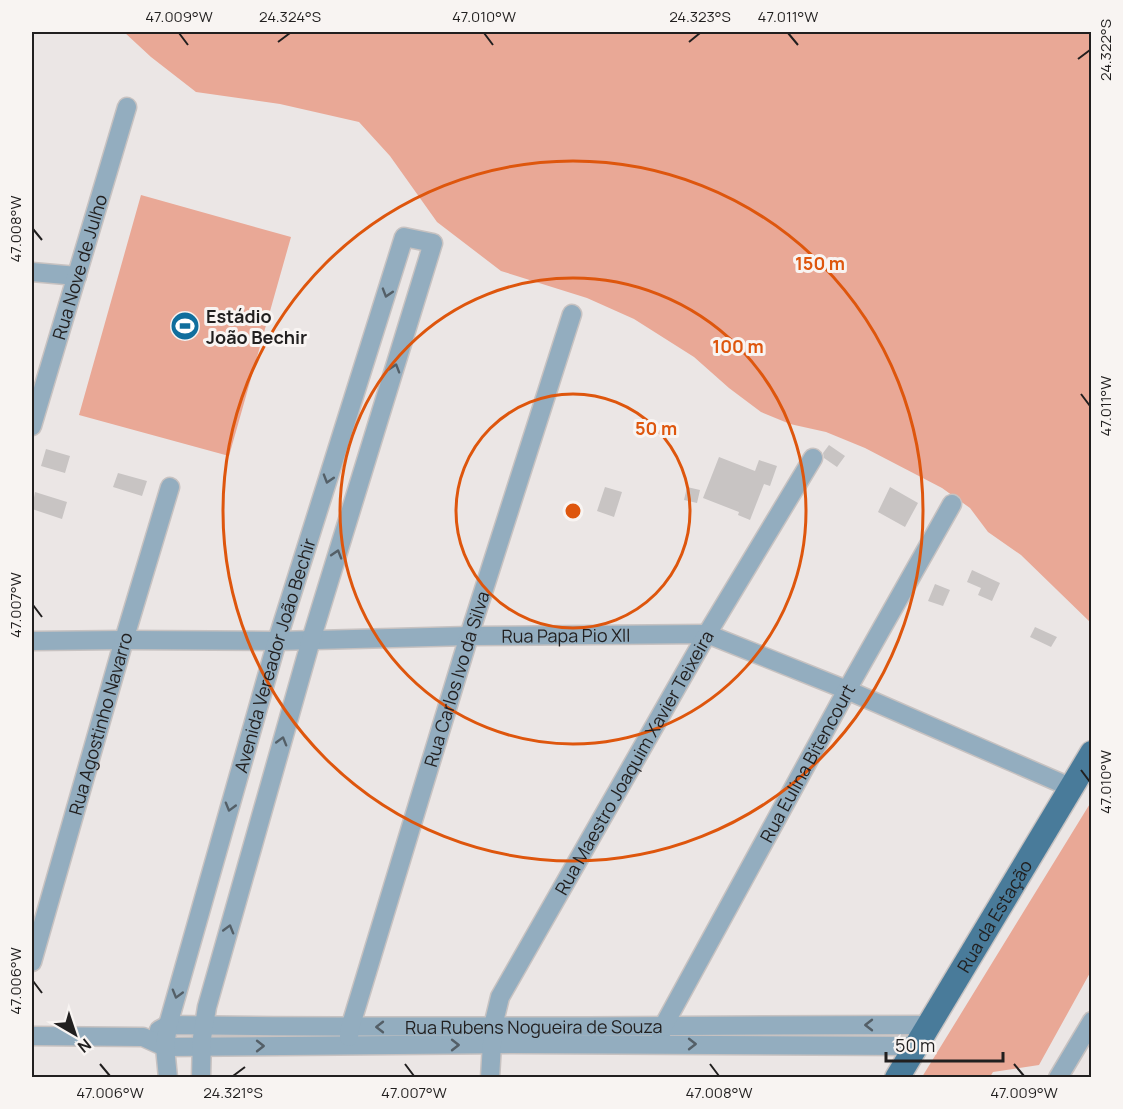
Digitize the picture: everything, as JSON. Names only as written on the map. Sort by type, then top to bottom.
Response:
[{"type":"main road","name":"Rua da Estação","points":[[897,1077],[1070,787],[1090,760]]},
{"type":"street","name":"Rua Nove de Julho","points":[[32,426],[127,107]]},
{"type":"street","name":"Avenida Vereador João Bechir","points":[[168,1077],[165,1047],[168,1025],[278,641],[404,237],[433,243],[311,640],[203,1026],[201,1077]]},
{"type":"street","points":[[32,272],[77,276]]},
{"type":"street","name":"Rua Carlos Ivo da Silva","points":[[350,1037],[469,636],[572,314]]},
{"type":"street","name":"Rua Maestro Joaquim Xavier Teixeira","points":[[490,1077],[493,1026],[500,997],[707,634],[813,458]]},
{"type":"street","name":"Rua Agostinho Navarro","points":[[32,962],[123,640],[170,487]]},
{"type":"street","name":"Rua Eulina Bitencourt","points":[[658,1044],[664,1025],[847,690],[952,504]]},
{"type":"street","name":"Rua Papa Pio XII","points":[[32,641],[278,641],[469,636],[707,634],[847,690],[1070,787]]},
{"type":"street","points":[[1058,1077],[1092,1021]]},
{"type":"street","name":"Rua Rubens Nogueira de Souza","points":[[143,1037],[168,1025],[492,1045],[915,1046]]},
{"type":"street","name":"Rua Rubens Nogueira de Souza","points":[[32,1036],[143,1037],[165,1047],[202,1047],[493,1026],[927,1025]]},
{"type":"shaded area","points":[[124,32],[1091,32],[1091,623],[1021,555],[988,532],[970,508],[942,488],[865,448],[826,432],[790,424],[761,412],[694,357],[634,319],[587,298],[501,271],[437,222],[390,156],[359,122],[280,104],[196,92],[151,57]]},
{"type":"shaded area","name":"Estádio João Bechir","points":[[141,195],[291,237],[229,456],[79,415]]},
{"type":"shaded area","points":[[1091,802],[1091,971],[1039,1065],[993,1072],[990,1077],[922,1077]]},
{"type":"building","points":[[829,445],[845,456],[837,467],[824,458],[823,453]]},
{"type":"building","points":[[46,449],[70,456],[65,473],[41,466]]},
{"type":"building","points":[[719,457],[755,471],[759,460],[777,466],[770,486],[764,484],[750,520],[738,515],[739,512],[703,498]]},
{"type":"building","points":[[118,473],[147,481],[142,496],[113,487]]},
{"type":"building","points":[[605,487],[622,492],[614,517],[597,511]]},
{"type":"building","points":[[687,487],[700,490],[697,503],[684,500]]},
{"type":"building","points":[[890,487],[918,503],[905,527],[878,512]]},
{"type":"building","points":[[35,492],[67,502],[62,519],[32,509]]},
{"type":"building","points":[[972,570],[1000,583],[992,601],[978,595],[981,588],[967,582]]},
{"type":"building","points":[[935,584],[950,590],[943,606],[928,601]]},
{"type":"building","points":[[1035,627],[1057,637],[1051,647],[1030,637]]},
{"type":"place","name":"Estádio João Bechir","points":[[185,326]]}]
